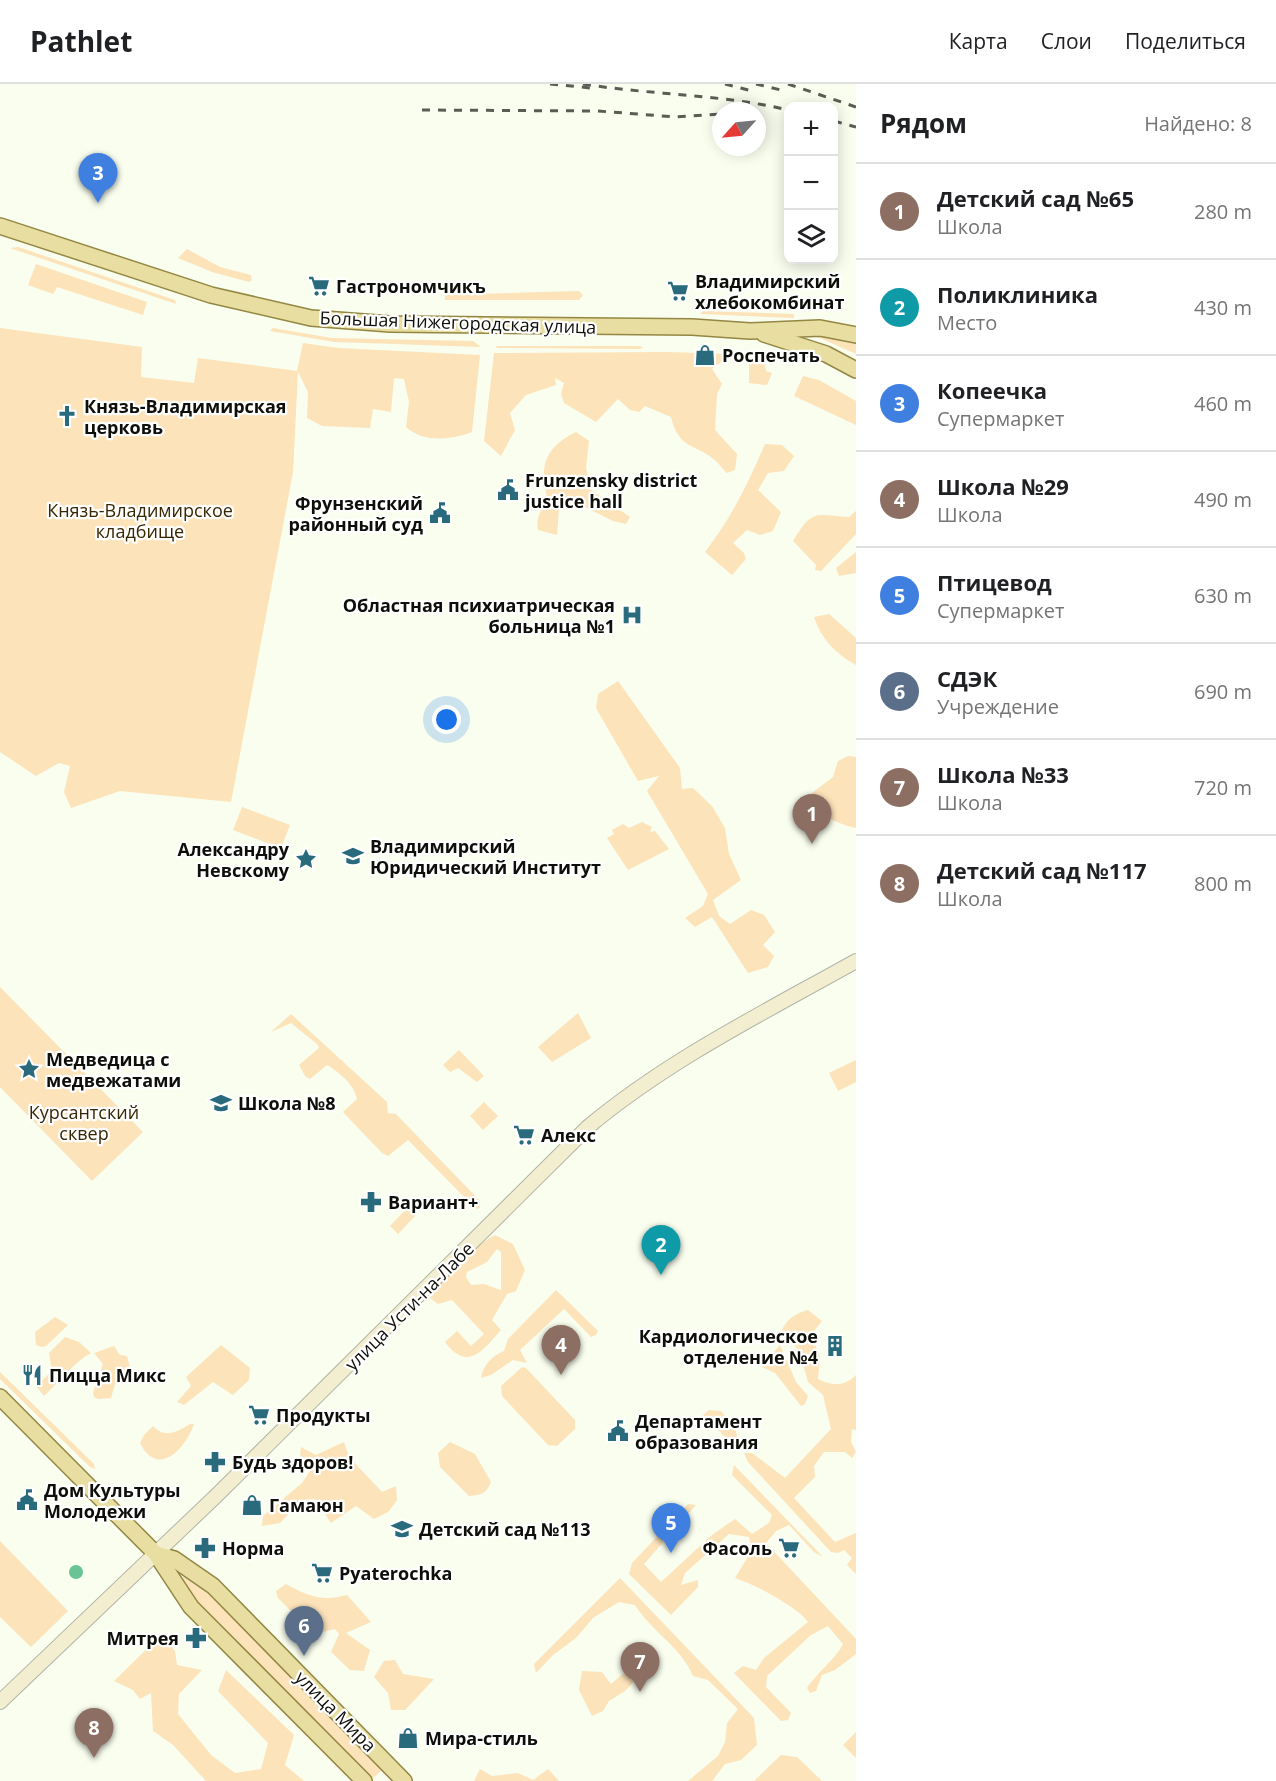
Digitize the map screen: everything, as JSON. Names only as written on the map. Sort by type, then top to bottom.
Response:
[{"type":"main road","name":"Большая Нижегородская улица","points":[[0,226],[211,295],[311,318],[390,324],[692,327],[750,331],[820,328],[856,334]]},
{"type":"main road","name":"Большая Нижегородская улица","points":[[750,331],[796,342],[826,354],[856,370]]},
{"type":"main road","name":"улица Мира","points":[[0,1398],[156,1554],[191,1607],[364,1781]]},
{"type":"main road","name":"улица Мира","points":[[156,1554],[174,1559],[213,1586],[404,1781]]},
{"type":"street","name":"улица Усти-на-Лабе","points":[[0,1702],[156,1554],[588,1127],[622,1098],[656,1076],[856,961]]},
{"type":"green space","points":[[18,247],[175,300],[176,304],[10,248]]},
{"type":"green space","points":[[187,249],[220,267],[251,275],[252,280],[249,282],[212,272],[178,258]]},
{"type":"green space","points":[[36,264],[147,302],[143,315],[57,287],[53,294],[28,285]]},
{"type":"green space","points":[[579,291],[583,295],[579,300],[445,300],[445,295]]},
{"type":"green space","points":[[703,311],[794,314],[794,318],[700,314]]},
{"type":"green space","name":"Князь-Владимирское кладбище","points":[[0,328],[142,347],[141,377],[194,383],[198,358],[297,371],[303,343],[338,348],[480,355],[472,432],[446,438],[421,436],[406,427],[409,402],[404,379],[394,378],[391,412],[373,409],[370,428],[322,426],[307,418],[308,392],[298,372],[293,472],[231,802],[120,791],[71,808],[64,792],[70,766],[59,763],[36,776],[0,752]]},
{"type":"green space","points":[[273,328],[332,338],[473,341],[481,347],[334,342],[270,331]]},
{"type":"green space","points":[[811,334],[856,341],[856,354]]},
{"type":"green space","points":[[496,346],[643,347],[640,349],[497,348]]},
{"type":"green space","points":[[494,353],[699,353],[700,358],[709,358],[709,353],[725,354],[725,359],[712,369],[722,384],[717,394],[715,430],[737,454],[735,470],[727,473],[710,456],[679,436],[671,417],[645,406],[639,412],[630,410],[618,399],[596,422],[564,403],[561,394],[564,383],[555,378],[556,385],[526,395],[510,413],[515,430],[501,456],[484,441]]},
{"type":"green space","points":[[749,357],[764,361],[766,371],[772,373],[767,385],[749,383]]},
{"type":"green space","points":[[803,376],[819,380],[856,401],[856,425],[794,396]]},
{"type":"green space","points":[[576,432],[589,441],[586,467],[590,489],[630,517],[626,524],[613,521],[575,502],[559,509],[557,535],[538,530],[538,517],[546,499],[545,464],[556,445]]},
{"type":"green space","points":[[765,444],[782,445],[794,456],[784,471],[768,473],[758,490],[781,512],[773,531],[760,535],[747,530],[733,543],[744,553],[746,559],[732,575],[705,552],[738,500]]},
{"type":"green space","points":[[856,511],[856,534],[821,571],[815,570],[816,565],[793,541],[800,530],[805,523],[816,516],[849,517]]},
{"type":"green space","points":[[856,552],[856,573],[839,576],[836,568]]},
{"type":"green space","points":[[829,614],[856,638],[856,665],[836,651],[825,639],[817,625],[814,617]]},
{"type":"green space","points":[[618,681],[680,768],[682,789],[693,788],[712,806],[725,828],[729,854],[741,880],[713,900],[719,916],[730,924],[751,910],[764,915],[775,932],[763,945],[774,956],[768,967],[748,973],[712,917],[695,927],[685,918],[703,906],[708,894],[647,791],[659,776],[638,781],[596,708],[598,694]]},
{"type":"green space","points":[[848,756],[856,757],[856,828],[828,817],[808,796],[833,777],[838,761]]},
{"type":"green space","points":[[242,807],[290,825],[281,848],[233,830]]},
{"type":"green space","points":[[642,822],[652,827],[650,832],[655,831],[669,849],[628,870],[607,838],[614,834],[612,830],[623,824],[629,828]]},
{"type":"green space","name":"Курсантский сквер","points":[[0,987],[143,1132],[92,1181],[0,1087]]},
{"type":"green space","points":[[578,1013],[591,1038],[552,1062],[538,1047]]},
{"type":"green space","points":[[291,1014],[387,1102],[388,1113],[396,1114],[480,1201],[480,1208],[476,1209],[408,1140],[388,1156],[382,1153],[343,1112],[357,1099],[349,1083],[336,1071],[327,1065],[310,1079],[305,1076],[299,1065],[319,1048],[317,1044],[291,1023],[271,1032]]},
{"type":"green space","points":[[459,1050],[484,1076],[477,1082],[458,1068],[450,1072],[443,1065]]},
{"type":"green space","points":[[856,1060],[856,1082],[838,1091],[829,1073]]},
{"type":"green space","points":[[484,1102],[498,1116],[483,1130],[470,1116]]},
{"type":"green space","points":[[408,1207],[416,1215],[398,1234],[390,1226]]},
{"type":"green space","points":[[495,1235],[513,1244],[525,1270],[516,1291],[507,1294],[492,1320],[501,1330],[475,1355],[461,1356],[445,1342],[457,1331],[471,1346],[484,1334],[452,1300],[438,1304],[430,1298],[442,1279],[467,1254]],"holes":[[[497,1249],[501,1252],[501,1290],[484,1284],[471,1285],[466,1277],[467,1272],[487,1262]]]},
{"type":"green space","points":[[556,1290],[598,1331],[596,1335],[591,1337],[564,1309],[520,1350],[527,1363],[513,1360],[491,1375],[481,1378],[489,1362],[504,1351],[508,1339]]},
{"type":"green space","points":[[808,1310],[822,1321],[811,1335],[820,1357],[818,1379],[838,1384],[847,1382],[856,1375],[856,1430],[852,1429],[851,1442],[856,1452],[852,1458],[845,1452],[824,1452],[814,1466],[815,1477],[794,1498],[835,1542],[856,1533],[856,1574],[847,1565],[852,1558],[844,1550],[838,1553],[831,1552],[748,1462],[744,1453],[752,1453],[785,1478],[831,1429],[823,1395],[808,1382],[799,1350],[780,1334],[791,1318]]},
{"type":"green space","points":[[55,1317],[68,1325],[46,1346],[36,1345],[35,1332]]},
{"type":"green space","points":[[65,1337],[79,1342],[91,1353],[72,1367],[44,1396],[36,1386],[52,1371],[49,1353]]},
{"type":"green space","points":[[221,1345],[250,1368],[249,1380],[233,1395],[213,1382],[184,1405],[177,1402],[191,1386],[186,1377]]},
{"type":"green space","points":[[780,1345],[796,1382],[808,1396],[805,1404],[801,1406],[775,1373],[762,1367]]},
{"type":"green space","points":[[114,1346],[120,1355],[127,1356],[131,1371],[116,1380],[111,1398],[98,1399],[94,1397],[93,1392],[103,1364],[94,1353]]},
{"type":"green space","points":[[522,1367],[526,1368],[575,1420],[575,1429],[557,1446],[548,1445],[502,1396],[501,1386]]},
{"type":"green space","points":[[0,1372],[94,1464],[95,1469],[90,1467],[0,1379]]},
{"type":"green space","points":[[709,1410],[721,1411],[735,1428],[739,1443],[735,1447],[703,1415]]},
{"type":"green space","points":[[194,1424],[185,1442],[171,1456],[155,1459],[147,1454],[140,1443],[153,1426],[162,1432],[171,1433]]},
{"type":"green space","points":[[344,1442],[349,1457],[382,1492],[396,1486],[397,1500],[388,1512],[374,1519],[356,1506],[331,1523],[315,1499],[302,1500],[280,1523],[262,1526],[263,1516],[302,1483],[312,1468],[300,1455],[301,1447],[316,1455]]},
{"type":"green space","points":[[450,1442],[475,1454],[491,1482],[483,1493],[469,1496],[440,1467],[438,1453]]},
{"type":"green space","points":[[734,1465],[823,1557],[814,1552],[789,1525],[776,1531],[766,1543],[856,1639],[856,1654],[835,1670],[822,1675],[816,1691],[810,1693],[807,1688],[843,1644],[828,1626],[811,1635],[767,1676],[766,1687],[791,1713],[788,1720],[781,1721],[734,1673],[743,1666],[756,1670],[764,1658],[808,1622],[775,1597],[735,1578],[752,1550],[749,1537],[729,1534],[685,1573],[681,1585],[698,1580],[698,1587],[671,1615],[629,1574],[632,1563],[688,1504],[696,1505],[644,1564],[661,1582],[712,1535],[735,1519],[752,1534],[769,1523],[772,1515],[732,1475]]},
{"type":"green space","points":[[0,1541],[68,1611],[31,1647],[0,1617]]},
{"type":"green space","points":[[187,1575],[203,1586],[383,1769],[371,1780],[189,1596],[179,1580]]},
{"type":"green space","points":[[620,1578],[754,1718],[757,1745],[741,1760],[725,1764],[712,1781],[688,1781],[718,1756],[725,1742],[727,1723],[738,1709],[708,1680],[693,1676],[681,1656],[635,1605],[619,1602],[593,1618],[576,1638],[553,1655],[536,1673],[534,1664]]},
{"type":"green space","points":[[286,1584],[315,1597],[330,1598],[347,1595],[371,1622],[346,1633],[370,1650],[364,1671],[350,1670],[331,1652],[339,1634],[335,1629],[314,1634],[278,1598],[276,1591]]},
{"type":"green space","points":[[162,1634],[175,1651],[177,1665],[202,1670],[179,1694],[178,1714],[211,1755],[235,1773],[261,1769],[268,1743],[218,1691],[226,1670],[294,1735],[285,1765],[304,1781],[206,1781],[173,1745],[153,1731],[151,1693],[140,1699],[133,1690],[114,1681]]},
{"type":"green space","points":[[649,1652],[654,1652],[656,1659],[625,1691],[609,1701],[603,1711],[592,1716],[579,1690],[582,1671],[602,1672],[611,1684]]},
{"type":"green space","points":[[395,1660],[403,1674],[434,1679],[405,1710],[391,1710],[388,1693],[374,1677],[384,1661]]},
{"type":"green space","points":[[856,1732],[856,1758],[843,1745]]},
{"type":"green space","points":[[781,1755],[797,1757],[822,1781],[754,1781]]},
{"type":"green space","points":[[480,1769],[492,1776],[518,1773],[533,1780],[548,1769],[559,1781],[474,1781]]},
{"type":"shaded area","points":[[76,1565],[81,1567],[83,1572],[81,1577],[76,1579],[71,1577],[69,1572],[71,1567]]},
{"type":"railway","points":[[550,84],[591,88]]},
{"type":"railway","points":[[583,84],[737,101],[784,109]]},
{"type":"railway","points":[[725,84],[756,92]]},
{"type":"railway","points":[[756,84],[781,90]]},
{"type":"railway","points":[[788,84],[856,107]]},
{"type":"railway","points":[[422,110],[598,111],[675,117],[712,115]]},
{"type":"railway","points":[[838,122],[856,127]]},
{"type":"place","name":"Копеечка","points":[[98,203]]},
{"type":"place","name":"Гастрономчикъ","points":[[319,286]]},
{"type":"place","name":"Владимирский хлебокомбинат","points":[[678,291]]},
{"type":"place","name":"Роспечать","points":[[705,355]]},
{"type":"place","name":"Князь-Владимирская церковь","points":[[67,416]]},
{"type":"place","name":"Frunzensky district justice hall","points":[[508,490]]},
{"type":"place","name":"Фрунзенский районный суд","points":[[440,513]]},
{"type":"place","name":"Областная психиатрическая больница №1","points":[[632,615]]},
{"type":"place","name":"Детский сад №65","points":[[812,844]]},
{"type":"place","name":"Владимирский Юридический Институт","points":[[353,856]]},
{"type":"place","name":"Александру Невскому","points":[[306,859]]},
{"type":"place","name":"Медведица с медвежатами","points":[[29,1069]]},
{"type":"place","name":"Школа №8","points":[[221,1103]]},
{"type":"place","name":"Алекс","points":[[524,1135]]},
{"type":"place","name":"Вариант+","points":[[371,1202]]},
{"type":"place","name":"Поликлиника","points":[[661,1275]]},
{"type":"place","name":"Кардиологическое отделение №4","points":[[835,1346]]},
{"type":"place","name":"Пицца Микс","points":[[32,1375]]},
{"type":"place","name":"Школа №29","points":[[561,1375]]},
{"type":"place","name":"Продукты","points":[[259,1415]]},
{"type":"place","name":"Департамент образования","points":[[618,1431]]},
{"type":"place","name":"Будь здоров!","points":[[215,1462]]},
{"type":"place","name":"Дом Культуры Молодежи","points":[[27,1500]]},
{"type":"place","name":"Гамаюн","points":[[252,1505]]},
{"type":"place","name":"Детский сад №113","points":[[402,1529]]},
{"type":"place","name":"Норма","points":[[205,1548]]},
{"type":"place","name":"Фасоль","points":[[789,1548]]},
{"type":"place","name":"Птицевод","points":[[671,1553]]},
{"type":"place","name":"Pyaterochka","points":[[322,1573]]},
{"type":"place","name":"Митрея","points":[[196,1638]]},
{"type":"place","name":"СДЭК","points":[[304,1656]]},
{"type":"place","name":"Школа №33","points":[[640,1692]]},
{"type":"place","name":"Мира-стиль","points":[[408,1738]]},
{"type":"place","name":"Детский сад №117","points":[[94,1758]]}]
